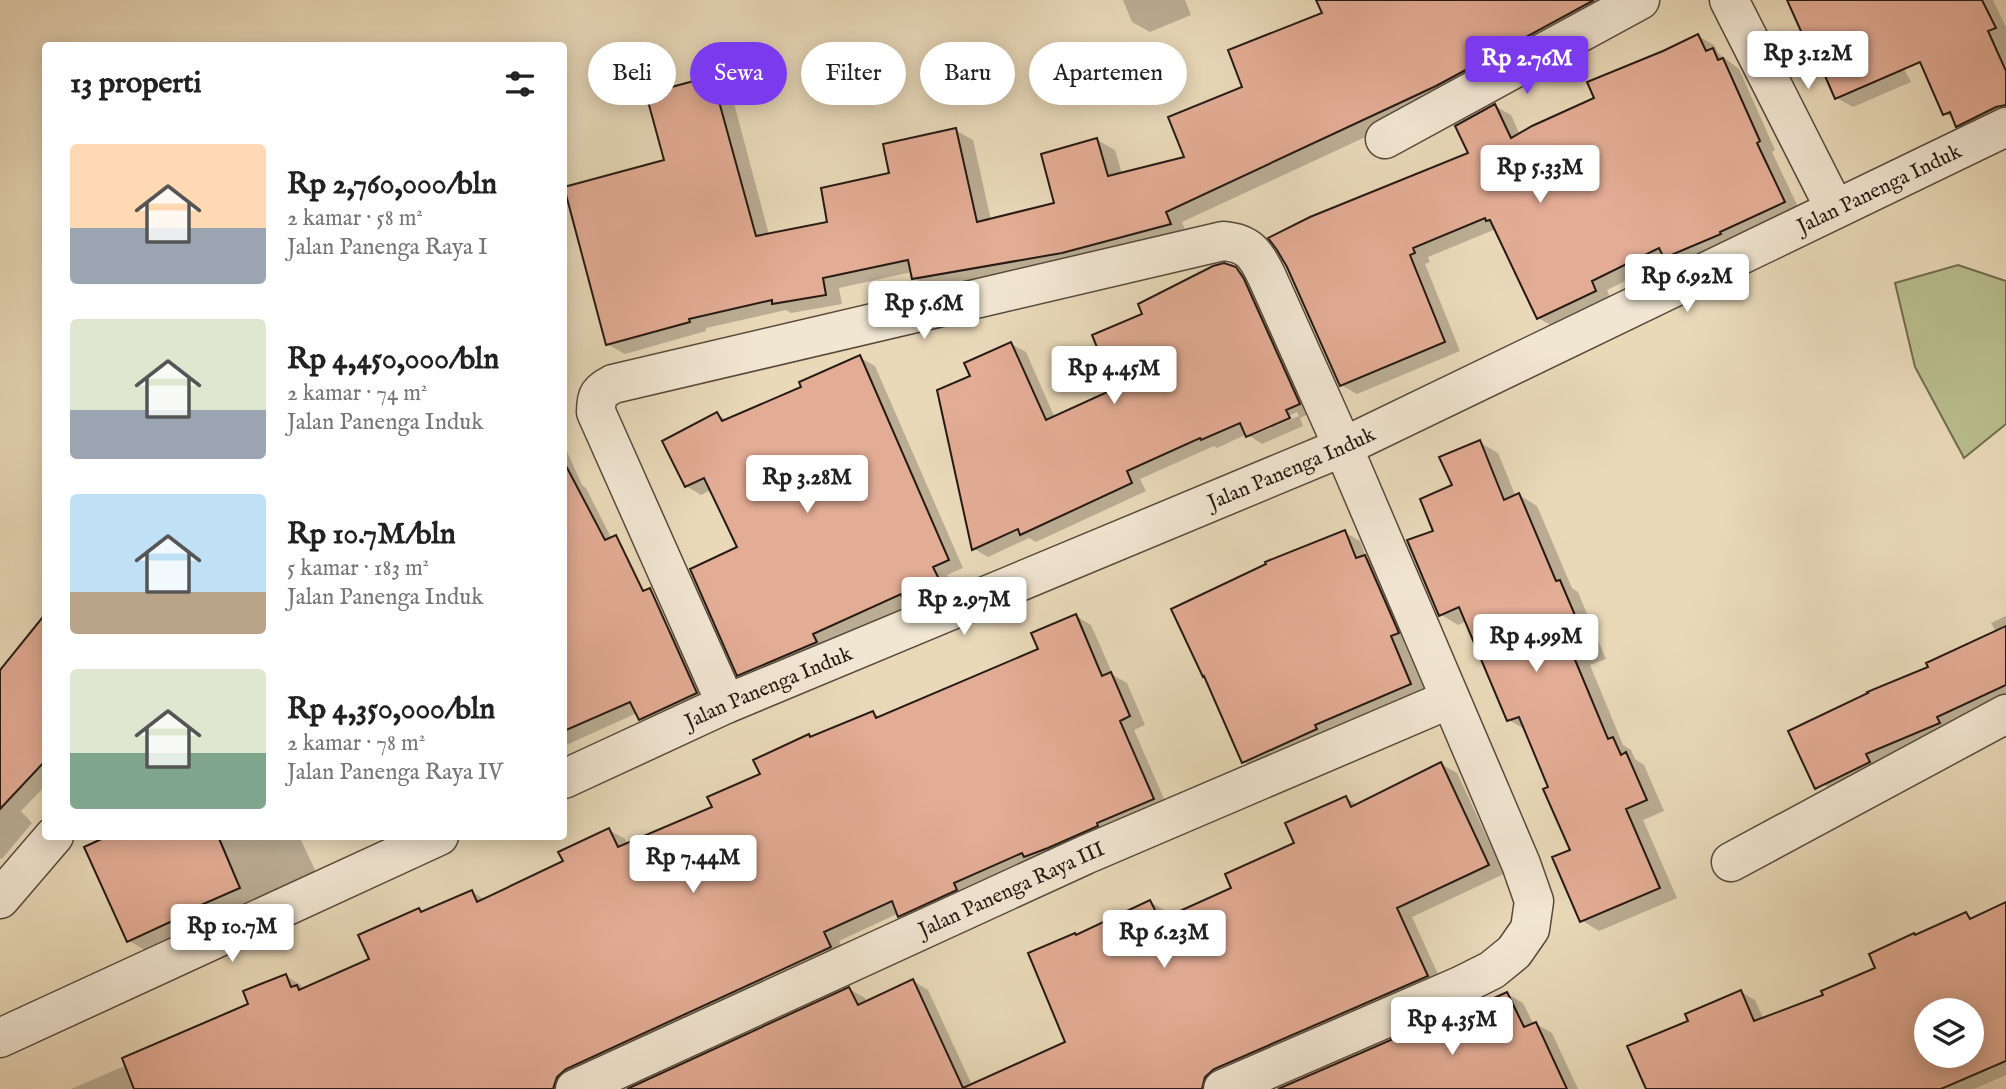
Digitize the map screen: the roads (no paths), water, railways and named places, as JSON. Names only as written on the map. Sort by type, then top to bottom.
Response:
[{"type":"street","points":[[1385,139],[1640,0]]},
{"type":"street","points":[[1729,0],[1835,209]]},
{"type":"street","name":"Jalan Panenga Induk","points":[[567,778],[726,704],[1343,447],[2006,127]]},
{"type":"street","points":[[726,704],[596,412],[596,401],[600,392],[613,384],[1223,241],[1238,242],[1251,250],[1263,269],[1343,447],[1521,864],[1534,901],[1530,929],[1514,952],[1492,970],[1223,1089]]},
{"type":"street","name":"Jalan Panenga Raya III","points":[[575,1089],[1085,855],[1450,699]]},
{"type":"street","points":[[1731,862],[2006,714]]},
{"type":"street","points":[[0,899],[51,840]]},
{"type":"street","points":[[0,1038],[430,840]]}]
